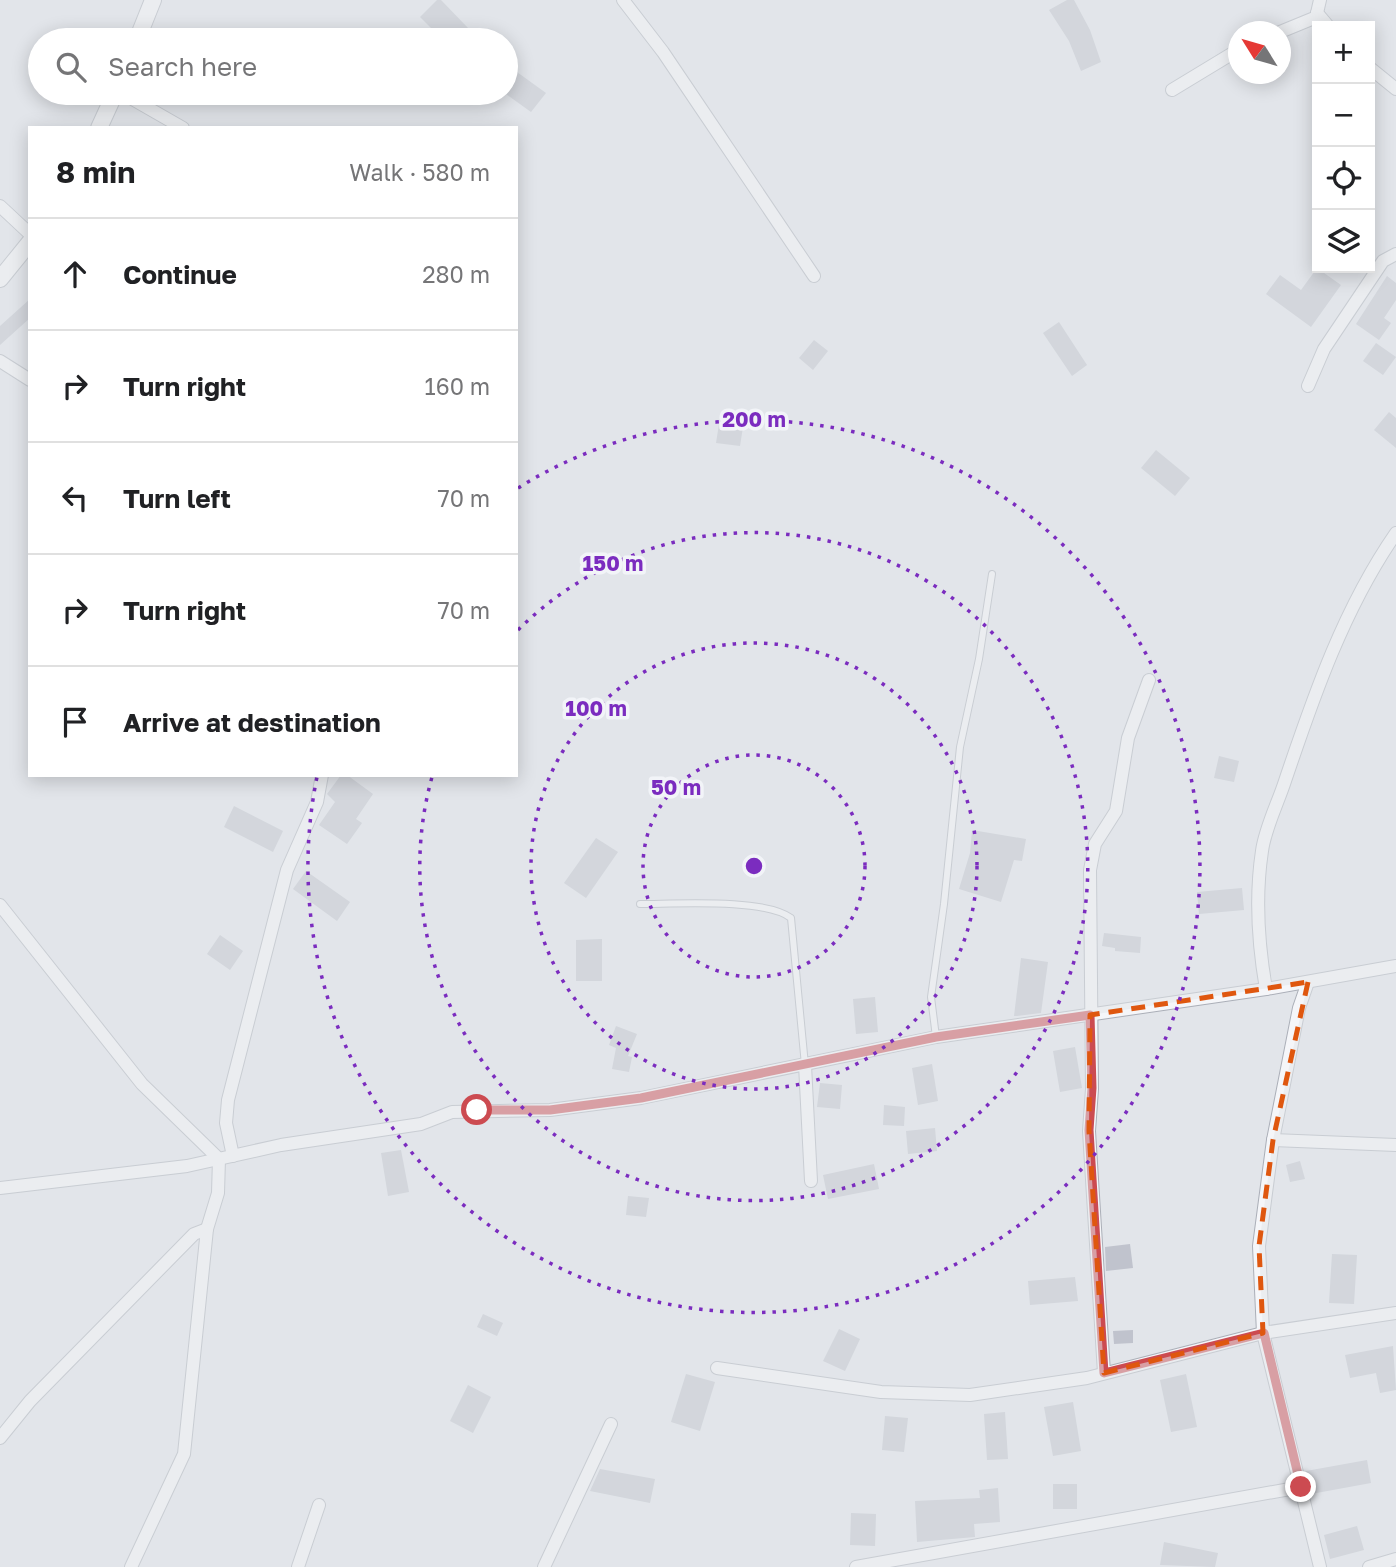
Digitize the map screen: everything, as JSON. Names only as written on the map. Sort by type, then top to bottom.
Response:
[{"type":"street","points":[[142,28],[153,0]]},
{"type":"street","points":[[623,0],[663,52],[814,276]]},
{"type":"street","points":[[1291,27],[1319,16],[1317,13],[1320,0]]},
{"type":"street","points":[[1317,13],[1324,21]]},
{"type":"street","points":[[1172,90],[1228,56]]},
{"type":"street","points":[[1375,72],[1396,89]]},
{"type":"street","points":[[100,126],[110,105]]},
{"type":"street","points":[[143,105],[180,126]]},
{"type":"street","points":[[0,206],[28,232]]},
{"type":"street","points":[[0,279],[28,244]]},
{"type":"street","points":[[1307,386],[1324,349],[1383,261],[1396,254]]},
{"type":"street","points":[[0,361],[28,379]]},
{"type":"street","points":[[1266,989],[1258,942],[1262,849],[1309,710],[1367,577],[1396,533]]},
{"type":"street","points":[[1104,1373],[1089,1130],[1092,1088],[1090,1015],[1093,935],[1090,870],[1096,844],[1116,811],[1129,738],[1149,680]]},
{"type":"street","points":[[233,1156],[226,1123],[228,1100],[287,870],[317,802],[322,777]]},
{"type":"street","points":[[0,905],[142,1084],[219,1159],[218,1193],[207,1229],[184,1454],[131,1567]]},
{"type":"street","points":[[0,1188],[187,1166],[281,1145],[421,1124],[452,1112],[550,1110],[641,1098],[936,1037],[1266,989],[1396,966]]},
{"type":"street","points":[[1308,982],[1299,1008],[1273,1140],[1259,1247],[1264,1333],[1320,1567]]},
{"type":"street","points":[[805,1065],[811,1181]]},
{"type":"street","points":[[1273,1140],[1396,1145]]},
{"type":"street","points":[[0,1438],[30,1401],[194,1234],[207,1229]]},
{"type":"street","points":[[717,1368],[881,1392],[970,1395],[1104,1373],[1264,1333],[1396,1313]]},
{"type":"street","points":[[544,1567],[611,1424]]},
{"type":"street","points":[[856,1567],[1301,1487]]},
{"type":"street","points":[[298,1567],[319,1505]]},
{"type":"street","points":[[1369,1567],[1396,1559]]},
{"type":"lane","points":[[936,1037],[931,997],[944,904],[960,747],[979,659],[992,573]]},
{"type":"lane","points":[[640,904],[758,906],[781,910],[791,918],[805,1065]]},
{"type":"highlighted area","points":[[1308,982],[1273,1140],[1259,1246],[1263,1333],[1104,1373],[1089,1131],[1090,1015]]},
{"type":"building","points":[[437,0],[441,0],[468,28],[431,28],[420,17]]},
{"type":"building","points":[[1067,0],[1074,0],[1090,30],[1101,62],[1081,71],[1069,41],[1049,10]]},
{"type":"building","points":[[518,73],[546,93],[531,112],[518,103]]},
{"type":"building","points":[[1313,273],[1324,273],[1341,285],[1311,327],[1266,294],[1280,275],[1301,290]]},
{"type":"building","points":[[1387,276],[1396,283],[1396,300],[1384,318],[1391,323],[1379,340],[1356,324]]},
{"type":"building","points":[[28,301],[28,320],[0,345],[0,326]]},
{"type":"building","points":[[1059,322],[1087,365],[1072,376],[1043,333]]},
{"type":"building","points":[[814,340],[828,351],[813,370],[799,358]]},
{"type":"building","points":[[1376,343],[1396,357],[1383,375],[1363,361]]},
{"type":"building","points":[[1389,412],[1396,418],[1396,448],[1374,430]]},
{"type":"building","points":[[719,424],[743,427],[740,446],[716,443]]},
{"type":"building","points":[[1156,450],[1190,478],[1175,496],[1141,468]]},
{"type":"building","points":[[1219,756],[1239,761],[1234,782],[1214,778]]},
{"type":"building","points":[[340,777],[350,777],[373,794],[356,819],[362,823],[347,844],[319,825],[335,802],[327,794]]},
{"type":"building","points":[[234,806],[283,831],[273,852],[224,827]]},
{"type":"building","points":[[972,830],[1026,839],[1022,861],[1014,860],[1001,902],[959,889],[970,853]]},
{"type":"building","points":[[596,838],[618,852],[586,898],[564,883]]},
{"type":"building","points":[[306,871],[350,902],[337,921],[293,889]]},
{"type":"building","points":[[1242,888],[1244,910],[1199,914],[1197,892]]},
{"type":"building","points":[[1104,933],[1141,937],[1140,953],[1115,951],[1115,948],[1102,946]]},
{"type":"building","points":[[220,935],[243,951],[230,970],[207,954]]},
{"type":"building","points":[[602,939],[602,981],[576,981],[576,940]]},
{"type":"building","points":[[1021,958],[1048,962],[1041,1013],[1014,1016]]},
{"type":"building","points":[[875,997],[878,1032],[856,1034],[853,999]]},
{"type":"building","points":[[616,1026],[637,1034],[628,1056],[632,1057],[629,1072],[612,1069],[616,1048],[609,1045]]},
{"type":"building","points":[[1075,1047],[1082,1088],[1060,1092],[1053,1051]]},
{"type":"building","points":[[932,1064],[938,1101],[918,1105],[912,1068]]},
{"type":"building","points":[[820,1083],[842,1085],[840,1109],[817,1107]]},
{"type":"building","points":[[884,1105],[905,1107],[904,1126],[883,1125]]},
{"type":"building","points":[[935,1128],[937,1151],[908,1154],[906,1131]]},
{"type":"building","points":[[401,1150],[409,1192],[388,1196],[381,1153]]},
{"type":"building","points":[[1300,1161],[1305,1179],[1290,1182],[1286,1165]]},
{"type":"building","points":[[874,1164],[879,1189],[828,1199],[823,1175]]},
{"type":"building","points":[[628,1196],[649,1198],[646,1217],[626,1215]]},
{"type":"building","points":[[1130,1244],[1133,1268],[1106,1271],[1105,1247]]},
{"type":"building","points":[[1332,1254],[1357,1255],[1354,1304],[1329,1303]]},
{"type":"building","points":[[1075,1277],[1078,1301],[1030,1305],[1028,1281]]},
{"type":"building","points":[[483,1314],[503,1323],[497,1336],[477,1327]]},
{"type":"building","points":[[839,1329],[860,1339],[845,1371],[823,1361]]},
{"type":"building","points":[[1133,1330],[1133,1343],[1114,1344],[1113,1331]]},
{"type":"building","points":[[1393,1346],[1396,1390],[1380,1393],[1376,1373],[1350,1378],[1345,1355]]},
{"type":"building","points":[[686,1374],[715,1382],[700,1431],[671,1422]]},
{"type":"building","points":[[1186,1374],[1197,1427],[1171,1432],[1160,1380]]},
{"type":"building","points":[[468,1385],[491,1397],[473,1433],[450,1421]]},
{"type":"building","points":[[1073,1402],[1081,1451],[1053,1456],[1044,1407]]},
{"type":"building","points":[[1005,1412],[1008,1459],[987,1460],[984,1414]]},
{"type":"building","points":[[885,1416],[908,1418],[904,1452],[882,1450]]},
{"type":"building","points":[[1367,1460],[1371,1483],[1311,1494],[1306,1471]]},
{"type":"building","points":[[600,1469],[655,1479],[650,1503],[590,1491]]},
{"type":"building","points":[[1053,1484],[1077,1484],[1077,1509],[1053,1509]]},
{"type":"building","points":[[998,1488],[1000,1522],[974,1524],[975,1537],[917,1542],[915,1501],[980,1498],[979,1490]]},
{"type":"building","points":[[851,1513],[876,1514],[875,1546],[850,1545]]},
{"type":"building","points":[[1357,1526],[1364,1550],[1330,1559],[1324,1535]]},
{"type":"building","points":[[1164,1542],[1218,1553],[1215,1567],[1160,1565]]},
{"type":"route","points":[[477,1110],[550,1110],[641,1098],[936,1037],[1090,1015],[1092,1088],[1089,1130],[1104,1373],[1264,1333],[1301,1487]]}]
